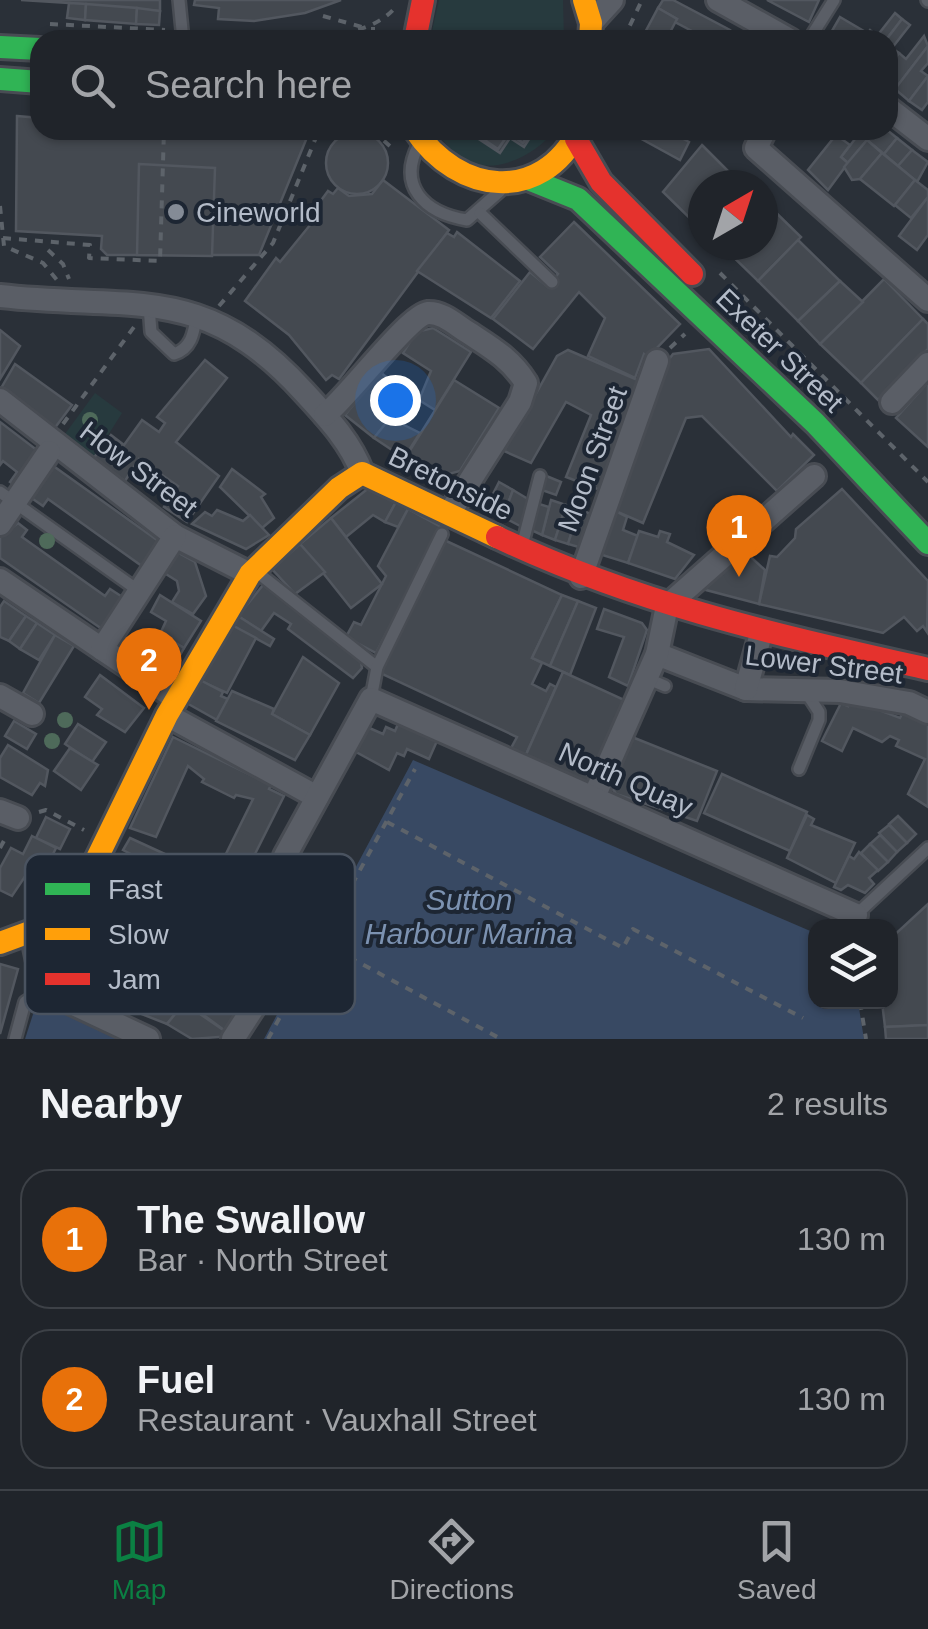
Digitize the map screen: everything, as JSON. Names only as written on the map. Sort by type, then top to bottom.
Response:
[{"type":"main road","points":[[402,30],[415,2]]},
{"type":"main road","points":[[415,2],[415,30]]},
{"type":"main road","points":[[0,47],[30,48]]},
{"type":"main road","points":[[0,79],[30,81]]},
{"type":"main road","name":"Exeter Street","points":[[421,140],[443,165],[458,173],[522,182],[578,198],[814,423],[928,544]]},
{"type":"main road","points":[[522,182],[559,162],[574,140]]},
{"type":"main road","name":"Exeter Street","points":[[581,140],[602,182],[625,208],[902,480]]},
{"type":"main road","points":[[100,854],[172,707],[252,571],[339,488],[362,473]]},
{"type":"main road","name":"Bretonside","points":[[362,473],[446,523],[581,577],[667,606],[928,669]]},
{"type":"main road","points":[[0,943],[25,936]]},
{"type":"street","points":[[588,21],[612,0]]},
{"type":"street","points":[[718,0],[772,30]]},
{"type":"street","points":[[898,116],[928,138]]},
{"type":"street","points":[[760,140],[756,148],[928,300]]},
{"type":"street","name":"Bretonside","points":[[0,296],[150,306],[204,315],[263,350],[325,414],[357,458],[362,473]]},
{"type":"street","points":[[325,414],[357,387],[408,315],[444,316],[483,337],[514,362],[526,383],[520,402],[446,523]]},
{"type":"street","name":"Moon Street","points":[[581,577],[657,362]]},
{"type":"street","points":[[892,402],[928,364]]},
{"type":"street","name":"How Street","points":[[0,400],[50,446],[175,536],[252,571]]},
{"type":"street","points":[[0,524],[7,498],[50,446]]},
{"type":"street","points":[[594,798],[656,682],[657,654],[667,606],[810,481]]},
{"type":"street","points":[[102,650],[175,536]]},
{"type":"street","points":[[4,590],[102,650],[172,707],[316,797]]},
{"type":"street","points":[[746,689],[762,630]]},
{"type":"street","name":"Lower Street","points":[[657,654],[746,689],[804,689],[919,707]]},
{"type":"street","points":[[0,696],[32,714]]},
{"type":"street","points":[[286,854],[371,699]]},
{"type":"street","name":"North Quay","points":[[371,699],[856,915]]},
{"type":"street","points":[[95,1014],[148,1039]]},
{"type":"street","points":[[234,1039],[250,1014]]},
{"type":"lane","points":[[179,0],[182,30]]},
{"type":"lane","points":[[815,30],[834,0]]},
{"type":"lane","points":[[414,140],[408,164],[410,185],[427,202],[454,218],[468,220],[522,182]]},
{"type":"lane","points":[[480,213],[552,282]]},
{"type":"lane","points":[[150,306],[151,332],[174,354],[184,351],[204,315]]},
{"type":"lane","points":[[520,550],[540,476]]},
{"type":"lane","points":[[7,498],[139,591]]},
{"type":"lane","points":[[371,699],[377,667],[446,523]]},
{"type":"lane","points":[[252,571],[377,667]]},
{"type":"lane","points":[[799,770],[819,720],[819,712],[804,689]]},
{"type":"lane","points":[[856,915],[928,848]]},
{"type":"lane","points":[[14,1039],[25,1002]]},
{"type":"path","points":[[628,30],[642,0]]},
{"type":"path","points":[[349,30],[372,27],[415,2]]},
{"type":"path","points":[[324,16],[365,28]]},
{"type":"path","points":[[47,24],[121,30]]},
{"type":"path","points":[[3,238],[90,245],[89,258],[160,261],[164,140]]},
{"type":"path","points":[[204,315],[273,243],[314,140]]},
{"type":"path","points":[[0,206],[4,246],[42,263],[77,302]]},
{"type":"path","points":[[48,250],[64,264],[77,302]]},
{"type":"path","points":[[718,270],[928,482]]},
{"type":"path","points":[[50,446],[150,306]]},
{"type":"path","points":[[657,362],[686,332],[696,339]]},
{"type":"path","points":[[355,880],[414,769]]},
{"type":"path","points":[[46,810],[106,842]]},
{"type":"path","points":[[387,822],[623,948],[632,929],[804,1018]]},
{"type":"path","points":[[355,960],[501,1039]]},
{"type":"path","points":[[861,1009],[866,1039]]},
{"type":"path","points":[[268,1039],[282,1014]]},
{"type":"green space","points":[[439,0],[563,0],[564,30],[432,30]]},
{"type":"green space","points":[[442,140],[546,140],[525,155],[500,165],[474,164]]},
{"type":"green space","points":[[95,393],[122,413],[93,459],[65,434]]},
{"type":"water","name":"Sutton Harbour Marina","points":[[413,760],[808,930],[808,1009],[859,1009],[864,1039],[264,1039],[277,1014],[355,1014],[355,869]]},
{"type":"water","points":[[33,1014],[69,1014],[121,1039],[25,1039]]},
{"type":"building","points":[[21,0],[160,0],[160,11],[69,3]]},
{"type":"building","points":[[195,0],[341,0],[305,13],[254,21],[218,19],[219,8],[194,5]]},
{"type":"building","points":[[663,0],[673,0],[730,30],[690,30],[658,8]]},
{"type":"building","points":[[767,0],[819,0],[809,22]]},
{"type":"building","points":[[69,3],[86,4],[85,20],[67,18]]},
{"type":"building","points":[[86,4],[137,8],[136,24],[85,20]]},
{"type":"building","points":[[137,8],[160,11],[159,25],[136,24]]},
{"type":"building","points":[[658,8],[677,19],[671,30],[646,30]]},
{"type":"building","points":[[895,13],[902,19],[894,30],[882,30]]},
{"type":"building","points":[[840,17],[862,30],[832,30]]},
{"type":"building","points":[[902,19],[910,25],[898,40],[898,30],[894,30]]},
{"type":"building","points":[[924,36],[928,46],[898,85],[898,54],[906,59]]},
{"type":"building","points":[[928,46],[928,63],[921,71],[928,76],[909,101],[898,92],[898,85]]},
{"type":"building","points":[[928,76],[928,102],[922,110],[909,101]]},
{"type":"building","points":[[17,116],[30,117],[30,140],[306,140],[259,255],[107,255],[101,249],[102,236],[16,231]]},
{"type":"building","points":[[898,139],[912,150],[898,166],[884,154]]},
{"type":"building","points":[[336,140],[378,140],[386,151],[386,175],[369,192],[345,192],[328,175],[328,151]]},
{"type":"building","points":[[480,140],[498,149],[509,140],[500,153]]},
{"type":"building","points":[[485,140],[504,140],[498,149]]},
{"type":"building","points":[[643,140],[685,140],[689,142],[680,160]]},
{"type":"building","points":[[832,140],[850,145],[841,157],[848,163],[828,190],[808,170]]},
{"type":"building","points":[[854,140],[867,140],[848,163],[841,157]]},
{"type":"building","points":[[867,140],[895,140],[884,154]]},
{"type":"building","points":[[867,140],[882,153],[860,179],[852,180],[844,167]]},
{"type":"building","points":[[702,145],[727,170],[688,170],[688,216],[663,192]]},
{"type":"building","points":[[912,150],[928,162],[917,182],[898,166]]},
{"type":"building","points":[[882,153],[915,180],[894,206],[860,179]]},
{"type":"building","name":"Cineworld","points":[[139,164],[215,168],[212,256],[137,255]]},
{"type":"building","points":[[383,180],[449,230],[339,379],[332,375],[326,380],[289,335],[245,301],[276,258],[280,262],[319,214],[314,210],[328,191],[333,194],[338,188],[349,196],[372,194]]},
{"type":"building","points":[[915,180],[928,190],[928,197],[911,218],[895,205]]},
{"type":"building","points":[[928,197],[928,235],[917,250],[899,236]]},
{"type":"building","points":[[778,215],[801,237],[758,281],[736,260],[778,260]]},
{"type":"building","points":[[574,222],[680,324],[648,357],[644,354],[635,378],[588,356],[605,318],[579,292],[533,349],[493,319],[530,272],[548,287],[558,274],[540,257]]},
{"type":"building","points":[[457,232],[520,281],[491,318],[417,271],[447,233],[454,237]]},
{"type":"building","points":[[798,240],[840,281],[798,321],[758,281]]},
{"type":"building","points":[[884,279],[923,319],[861,383],[820,344]]},
{"type":"building","points":[[840,281],[863,302],[820,344],[798,321]]},
{"type":"building","points":[[923,319],[928,324],[928,349],[878,400],[861,383]]},
{"type":"building","points":[[433,328],[471,352],[435,410],[419,400],[431,371],[403,353],[416,332]]},
{"type":"building","points":[[0,330],[20,346],[0,379]]},
{"type":"building","points":[[709,349],[791,437],[793,434],[814,455],[777,491],[702,416],[686,418],[643,523],[611,509],[651,383],[673,354]]},
{"type":"building","points":[[568,350],[640,381],[600,490],[566,477],[591,415],[566,402],[531,463],[504,451],[557,356]]},
{"type":"building","points":[[205,360],[227,378],[176,442],[219,476],[187,522],[164,507],[178,486],[139,459],[125,481],[93,459],[111,435],[124,445],[142,420],[159,432],[165,423],[157,417]]},
{"type":"building","points":[[15,364],[72,405],[54,429],[0,390]]},
{"type":"building","points":[[380,372],[409,395],[374,438],[345,415]]},
{"type":"building","points":[[454,380],[499,408],[460,471],[441,476],[407,455]]},
{"type":"building","points":[[928,382],[928,447],[896,418]]},
{"type":"building","points":[[390,418],[420,433],[404,458],[374,438]]},
{"type":"building","points":[[0,422],[42,454],[19,488],[10,482],[17,472],[3,461],[0,465]]},
{"type":"building","points":[[52,465],[164,545],[146,569],[48,499],[43,506],[30,497]]},
{"type":"building","points":[[232,469],[265,494],[261,497],[274,518],[262,528],[220,487]]},
{"type":"building","points":[[544,475],[561,482],[556,495],[539,489]]},
{"type":"building","points":[[499,482],[513,490],[503,517],[486,508]]},
{"type":"building","points":[[370,487],[396,502],[385,522],[373,515],[346,537],[331,518]]},
{"type":"building","points":[[842,489],[928,581],[927,632],[923,626],[917,631],[904,617],[883,633],[759,604],[770,556],[777,557],[795,538],[796,529]]},
{"type":"building","points":[[513,490],[528,499],[522,527],[503,517]]},
{"type":"building","points":[[551,500],[566,505],[555,540],[542,535]]},
{"type":"building","points":[[396,502],[408,509],[398,527],[385,522]]},
{"type":"building","points":[[536,503],[549,507],[542,535],[529,529]]},
{"type":"building","points":[[566,505],[579,509],[568,544],[555,540]]},
{"type":"building","points":[[408,509],[441,527],[376,653],[346,637],[354,622],[361,625],[386,576],[378,566]]},
{"type":"building","points":[[579,509],[593,515],[582,548],[568,544]]},
{"type":"building","points":[[611,509],[627,517],[623,530],[638,536],[628,563],[599,554]]},
{"type":"building","points":[[217,510],[243,521],[250,515],[269,535],[246,549],[192,524],[205,512],[212,516]]},
{"type":"building","points":[[331,518],[382,584],[351,608],[300,544]]},
{"type":"building","points":[[18,523],[27,530],[22,537],[105,596],[110,589],[124,598],[102,629],[0,558],[0,537]]},
{"type":"building","points":[[639,531],[658,537],[660,531],[670,534],[667,542],[694,555],[675,579],[628,563]]},
{"type":"building","points":[[442,539],[562,595],[532,658],[542,663],[532,684],[546,691],[550,684],[556,687],[525,757],[510,750],[517,737],[380,673]]},
{"type":"building","points":[[300,544],[325,572],[295,594],[272,569]]},
{"type":"building","points":[[743,550],[765,570],[759,604],[706,590],[707,583]]},
{"type":"building","points":[[175,551],[195,562],[206,596],[193,614],[172,602],[179,591],[177,581],[161,571]]},
{"type":"building","points":[[263,585],[360,657],[362,668],[353,678],[288,629],[291,624],[274,613],[261,631],[238,616]]},
{"type":"building","points":[[160,595],[201,621],[184,648],[160,634],[166,621],[151,612]]},
{"type":"building","points":[[562,595],[578,601],[550,666],[532,658]]},
{"type":"building","points":[[4,601],[26,616],[9,641],[0,637],[0,607]]},
{"type":"building","points":[[578,601],[596,608],[570,675],[550,666]]},
{"type":"building","points":[[604,609],[642,623],[647,630],[628,686],[609,677],[624,637],[597,629]]},
{"type":"building","points":[[26,616],[37,623],[20,649],[9,641]]},
{"type":"building","points":[[238,616],[274,639],[270,646],[233,626]]},
{"type":"building","points":[[37,623],[55,635],[39,660],[20,649]]},
{"type":"building","points":[[228,623],[256,638],[227,693],[196,679]]},
{"type":"building","points":[[136,634],[153,646],[160,634],[184,648],[168,677],[130,653]]},
{"type":"building","points":[[55,635],[74,646],[39,703],[23,693]]},
{"type":"building","points":[[303,657],[339,683],[310,735],[272,714]]},
{"type":"building","points":[[563,672],[631,703],[593,788],[525,757]]},
{"type":"building","points":[[100,675],[144,708],[125,732],[97,715],[102,709],[85,697]]},
{"type":"building","points":[[200,680],[228,699],[217,720],[183,701]]},
{"type":"building","points":[[232,691],[274,709],[272,714],[310,735],[295,760],[216,721]]},
{"type":"building","points":[[850,699],[900,718],[903,712],[928,718],[928,807],[908,794],[925,759],[896,746],[899,740],[890,736],[882,742],[853,728],[842,751],[822,741],[841,703],[848,706]]},
{"type":"building","points":[[14,721],[36,734],[27,749],[5,736]]},
{"type":"building","points":[[78,724],[106,742],[92,762],[65,744]]},
{"type":"building","points":[[398,724],[437,741],[429,759],[407,749],[404,756],[397,753],[389,770],[356,752],[367,727],[383,734],[386,727],[395,731]]},
{"type":"building","points":[[173,737],[271,785],[269,789],[284,796],[255,854],[226,854],[253,799],[236,795],[234,798],[202,782],[204,779],[188,766],[156,837],[130,828]]},
{"type":"building","points":[[632,737],[717,771],[697,821],[616,794],[612,788]]},
{"type":"building","points":[[8,745],[48,770],[45,786],[40,783],[32,795],[0,777],[0,758]]},
{"type":"building","points":[[70,748],[98,765],[81,790],[54,771]]},
{"type":"building","points":[[722,774],[807,812],[790,851],[704,813]]},
{"type":"building","points":[[807,815],[814,819],[811,825],[855,843],[836,883],[787,858]]},
{"type":"building","points":[[898,816],[916,834],[907,843],[889,824]]},
{"type":"building","points":[[46,817],[70,829],[60,849],[36,838]]},
{"type":"building","points":[[889,825],[907,843],[897,852],[879,833]]},
{"type":"building","points":[[880,835],[897,852],[888,862],[870,844]]},
{"type":"building","points":[[32,836],[56,848],[53,854],[25,854],[25,876],[12,896],[0,890],[0,868],[11,848],[23,854]]},
{"type":"building","points":[[130,838],[165,854],[131,854],[123,850]]},
{"type":"building","points":[[870,844],[888,862],[878,871],[861,853]]},
{"type":"building","points":[[859,852],[878,870],[869,878],[874,884],[865,893],[848,885],[841,890],[834,887],[849,856],[854,859]]},
{"type":"building","points":[[928,904],[928,1025],[885,1027],[883,1009],[898,1009],[898,932]]},
{"type":"building","points":[[0,964],[18,969],[0,1034]]},
{"type":"building","points":[[142,1014],[175,1014],[167,1024]]},
{"type":"building","points":[[175,1014],[200,1014],[232,1036],[192,1039],[167,1024]]},
{"type":"building","points":[[202,1014],[247,1014],[232,1036]]},
{"type":"building","points":[[928,1025],[928,1039],[886,1039],[885,1027]]},
{"type":"traffic: fast","points":[[0,47],[30,48]]},
{"type":"traffic: fast","points":[[0,79],[30,81]]},
{"type":"traffic: fast","points":[[531,180],[578,199],[815,423],[928,543]]},
{"type":"traffic: slow","points":[[584,0],[591,30]]},
{"type":"traffic: slow","points":[[424,140],[453,168],[499,182],[522,180],[543,171],[572,140]]},
{"type":"traffic: slow","points":[[99,854],[167,715],[250,574],[339,488],[362,473],[497,537]]},
{"type":"traffic: slow","points":[[0,943],[25,934]]},
{"type":"traffic: jam","points":[[417,30],[423,0]]},
{"type":"traffic: jam","points":[[577,140],[601,182],[692,274]]},
{"type":"traffic: jam","points":[[497,537],[656,599],[762,630],[928,669]]},
{"type":"place","name":"Cineworld","points":[[176,212]]},
{"type":"place","name":"The Swallow","points":[[739,577]]},
{"type":"place","name":"Fuel","points":[[149,710]]}]
